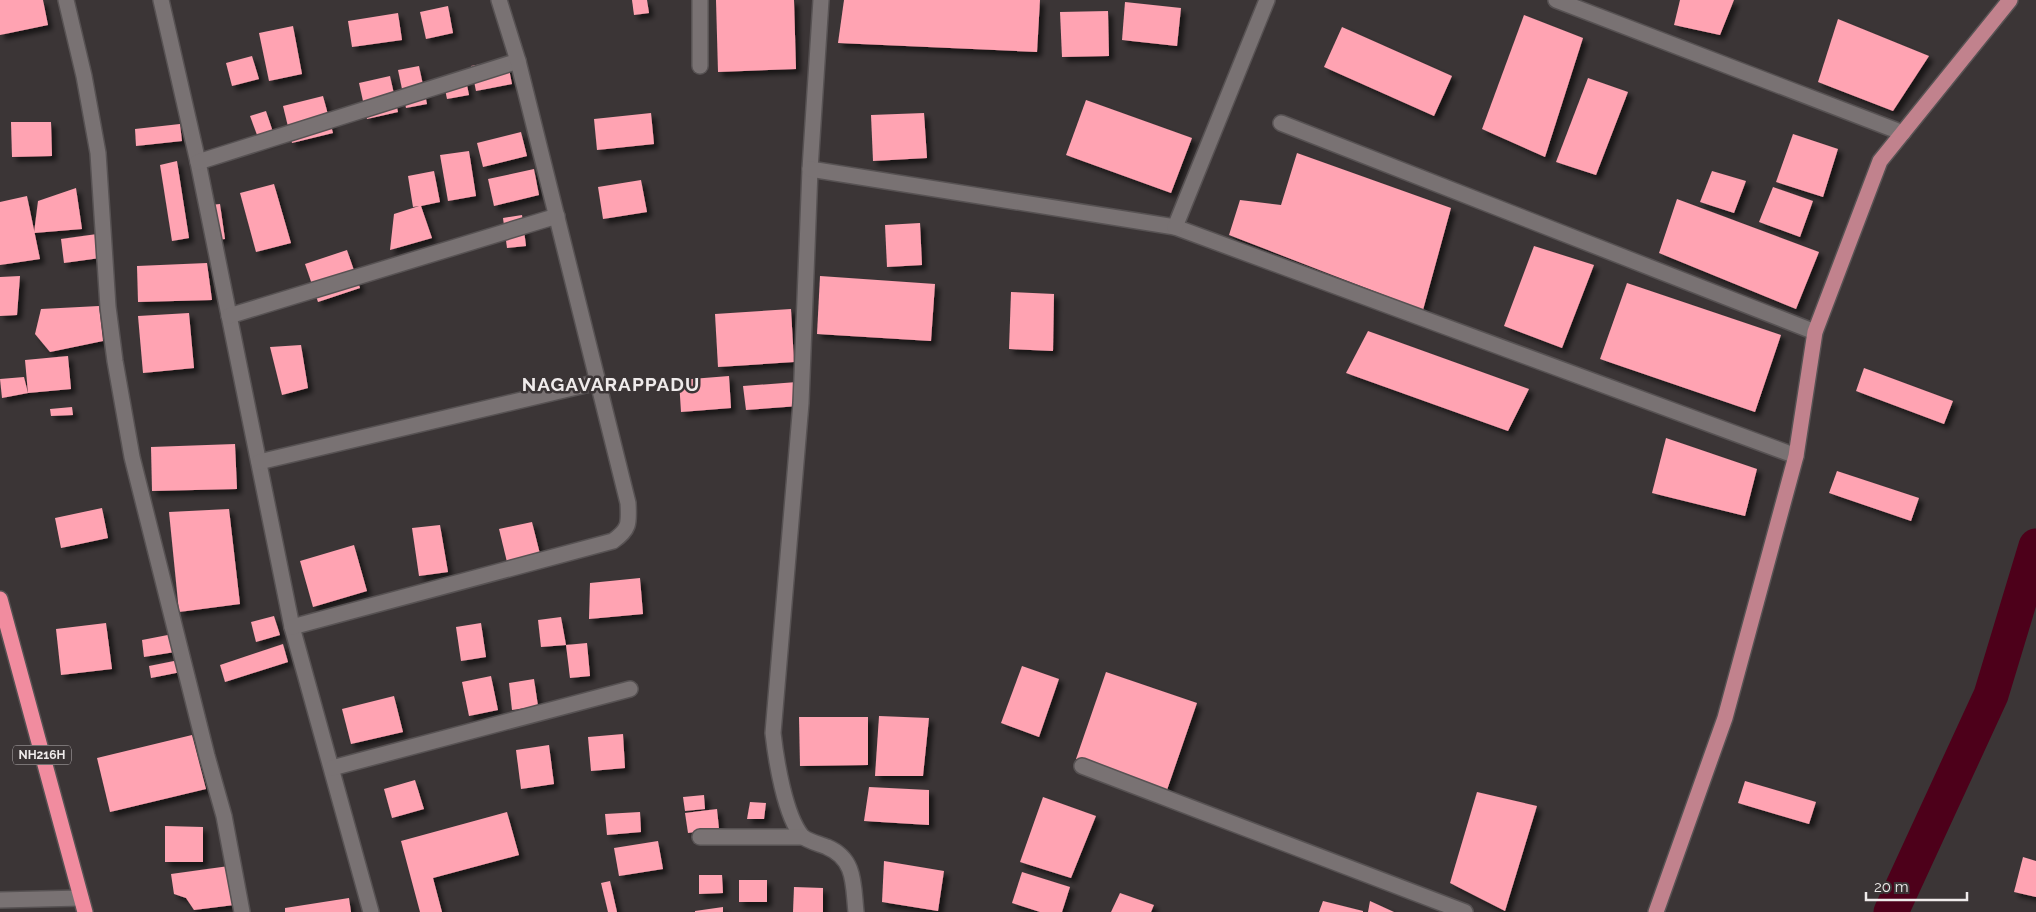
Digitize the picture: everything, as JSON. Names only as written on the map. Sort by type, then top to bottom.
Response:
[{"type":"highway","name":"NH216H","points":[[0,599],[83,905]]},
{"type":"main road","points":[[1656,912],[1725,718],[1796,456],[1816,332],[1880,161],[2010,0]]},
{"type":"street","points":[[66,0],[84,76],[98,153],[108,307],[115,361],[132,457],[224,816],[242,912]]},
{"type":"street","points":[[292,627],[613,541],[624,533],[629,521],[628,504],[557,216],[518,61],[499,0]]},
{"type":"street","points":[[700,0],[700,66]]},
{"type":"street","points":[[803,837],[793,820],[777,763],[773,733],[801,402],[810,169],[821,0]]},
{"type":"street","points":[[1175,227],[1267,0]]},
{"type":"street","points":[[1556,0],[1903,134]]},
{"type":"street","points":[[164,1],[292,627],[371,912]]},
{"type":"street","points":[[198,162],[518,61]]},
{"type":"street","points":[[1281,123],[1816,332]]},
{"type":"street","points":[[810,169],[1175,227],[1796,456]]},
{"type":"street","points":[[229,316],[557,216]]},
{"type":"street","points":[[258,462],[598,382]]},
{"type":"street","points":[[332,768],[630,689]]},
{"type":"street","points":[[1082,766],[1465,912]]},
{"type":"street","points":[[700,837],[803,837],[832,849],[844,857],[852,872],[856,912]]},
{"type":"street","points":[[0,900],[83,905]]},
{"type":"building","points":[[0,0],[43,0],[48,25],[0,35]]},
{"type":"building","points":[[632,0],[647,0],[649,13],[634,15]]},
{"type":"building","points":[[716,0],[794,0],[796,69],[718,72]]},
{"type":"building","points":[[844,0],[1040,0],[1037,52],[838,43]]},
{"type":"building","points":[[1680,0],[1734,0],[1720,35],[1674,25]]},
{"type":"building","points":[[1125,2],[1181,8],[1177,46],[1122,40]]},
{"type":"building","points":[[448,6],[453,33],[426,39],[420,12]]},
{"type":"building","points":[[1108,11],[1109,56],[1062,57],[1060,12]]},
{"type":"building","points":[[398,13],[402,40],[352,47],[348,21]]},
{"type":"building","points":[[1524,15],[1583,38],[1545,157],[1482,129]]},
{"type":"building","points":[[1838,19],[1929,56],[1893,111],[1818,82]]},
{"type":"building","points":[[293,26],[302,74],[269,81],[259,33]]},
{"type":"building","points":[[1342,27],[1452,76],[1434,116],[1324,67]]},
{"type":"building","points":[[252,56],[259,79],[232,86],[226,63]]},
{"type":"building","points":[[507,59],[512,84],[476,91],[471,66]]},
{"type":"building","points":[[419,66],[427,104],[406,108],[398,70]]},
{"type":"building","points":[[465,75],[469,95],[447,99],[443,79]]},
{"type":"building","points":[[390,76],[398,112],[367,119],[359,83]]},
{"type":"building","points":[[1588,78],[1628,92],[1596,175],[1556,162]]},
{"type":"building","points":[[323,96],[333,133],[292,143],[283,106]]},
{"type":"building","points":[[1086,100],[1192,138],[1171,193],[1066,155]]},
{"type":"building","points":[[266,111],[275,138],[260,143],[250,116]]},
{"type":"building","points":[[651,113],[654,144],[597,150],[594,119]]},
{"type":"building","points":[[924,113],[927,158],[873,161],[871,115]]},
{"type":"building","points":[[11,122],[51,122],[52,156],[12,157]]},
{"type":"building","points":[[180,124],[182,141],[136,146],[135,129]]},
{"type":"building","points":[[521,132],[527,156],[483,167],[477,143]]},
{"type":"building","points":[[1793,134],[1838,149],[1823,197],[1776,182]]},
{"type":"building","points":[[469,151],[476,196],[448,201],[440,155]]},
{"type":"building","points":[[1297,153],[1451,208],[1423,310],[1229,235],[1240,200],[1281,205]]},
{"type":"building","points":[[177,161],[189,238],[172,241],[160,165]]},
{"type":"building","points":[[534,169],[539,195],[494,206],[488,179]]},
{"type":"building","points":[[434,171],[440,202],[421,206],[432,238],[390,250],[394,214],[419,206],[413,207],[408,176]]},
{"type":"building","points":[[1712,171],[1746,181],[1734,213],[1700,202]]},
{"type":"building","points":[[641,180],[647,212],[603,219],[598,187]]},
{"type":"building","points":[[274,184],[291,243],[256,252],[240,193]]},
{"type":"building","points":[[1773,187],[1813,201],[1800,237],[1759,222]]},
{"type":"building","points":[[76,188],[82,229],[34,233],[38,201]]},
{"type":"building","points":[[27,196],[40,259],[0,265],[0,202]]},
{"type":"building","points":[[1677,199],[1819,252],[1796,309],[1659,253]]},
{"type":"building","points":[[220,204],[225,239],[214,240],[210,205]]},
{"type":"building","points":[[522,215],[526,246],[507,248],[503,218]]},
{"type":"building","points":[[920,223],[922,265],[887,267],[885,225]]},
{"type":"building","points":[[97,234],[100,258],[64,263],[61,239]]},
{"type":"building","points":[[1534,246],[1594,265],[1562,348],[1504,326]]},
{"type":"building","points":[[347,250],[360,288],[318,302],[305,264]]},
{"type":"building","points":[[207,263],[212,300],[138,302],[137,266]]},
{"type":"building","points":[[20,276],[17,315],[0,316],[0,277]]},
{"type":"building","points":[[820,276],[935,284],[931,341],[817,334]]},
{"type":"building","points":[[1627,283],[1781,335],[1755,412],[1600,359]]},
{"type":"building","points":[[1011,292],[1054,294],[1053,351],[1009,349]]},
{"type":"building","points":[[99,306],[103,341],[50,352],[35,334],[41,309]]},
{"type":"building","points":[[791,309],[794,362],[718,367],[715,314]]},
{"type":"building","points":[[189,313],[194,368],[143,373],[138,316]]},
{"type":"building","points":[[1368,331],[1529,389],[1508,431],[1346,373]]},
{"type":"building","points":[[301,345],[308,388],[282,395],[270,347]]},
{"type":"building","points":[[68,356],[71,389],[28,393],[25,360]]},
{"type":"building","points":[[1864,368],[1953,401],[1944,424],[1856,391]]},
{"type":"building","points":[[729,376],[731,408],[681,412],[679,380]]},
{"type":"building","points":[[24,377],[28,393],[2,398],[0,379]]},
{"type":"building","points":[[797,382],[799,406],[746,410],[743,386]]},
{"type":"building","points":[[72,407],[73,415],[51,416],[50,409]]},
{"type":"building","points":[[1666,438],[1757,469],[1745,516],[1652,493]]},
{"type":"building","points":[[235,444],[237,489],[152,491],[151,447]]},
{"type":"building","points":[[1837,471],[1919,498],[1911,521],[1829,493]]},
{"type":"building","points":[[102,508],[108,538],[61,548],[55,518]]},
{"type":"building","points":[[229,509],[240,604],[179,612],[169,512]]},
{"type":"building","points":[[532,522],[540,554],[507,562],[499,529]]},
{"type":"building","points":[[440,525],[448,572],[419,576],[412,528]]},
{"type":"building","points":[[354,545],[367,591],[313,607],[300,561]]},
{"type":"building","points":[[640,578],[643,614],[589,619],[590,583]]},
{"type":"building","points":[[274,616],[280,635],[256,642],[251,622]]},
{"type":"building","points":[[561,617],[566,645],[541,647],[538,620]]},
{"type":"building","points":[[106,623],[112,669],[61,675],[56,629]]},
{"type":"building","points":[[481,623],[486,657],[461,661],[456,627]]},
{"type":"building","points":[[178,633],[181,651],[144,657],[142,640]]},
{"type":"building","points":[[587,643],[590,676],[570,678],[566,645]]},
{"type":"building","points":[[283,644],[288,662],[225,682],[220,665]]},
{"type":"building","points":[[184,659],[186,671],[151,678],[149,666]]},
{"type":"building","points":[[1022,666],[1059,679],[1039,737],[1001,723]]},
{"type":"building","points":[[1106,672],[1197,703],[1167,790],[1076,759]]},
{"type":"building","points":[[491,676],[498,710],[469,716],[462,682]]},
{"type":"building","points":[[534,679],[538,706],[512,710],[509,683]]},
{"type":"building","points":[[394,696],[403,732],[351,744],[342,709]]},
{"type":"building","points":[[879,716],[929,718],[923,776],[875,776]]},
{"type":"building","points":[[799,717],[868,717],[868,765],[800,766]]},
{"type":"building","points":[[623,734],[625,768],[591,771],[588,737]]},
{"type":"building","points":[[192,735],[206,789],[110,812],[97,758]]},
{"type":"building","points":[[549,745],[554,784],[521,789],[516,750]]},
{"type":"building","points":[[415,780],[424,809],[392,818],[384,789]]},
{"type":"building","points":[[1745,781],[1816,802],[1809,824],[1738,803]]},
{"type":"building","points":[[869,787],[929,790],[929,825],[864,821]]},
{"type":"building","points":[[1477,792],[1537,806],[1505,911],[1450,883]]},
{"type":"building","points":[[704,795],[705,809],[685,811],[683,797]]},
{"type":"building","points":[[1043,797],[1096,816],[1071,878],[1020,862]]},
{"type":"building","points":[[750,802],[766,803],[764,819],[747,819]]},
{"type":"building","points":[[717,809],[719,829],[688,833],[685,813]]},
{"type":"building","points":[[507,812],[519,855],[433,878],[442,912],[420,912],[401,841]]},
{"type":"building","points":[[640,812],[641,832],[607,835],[605,814]]},
{"type":"building","points":[[165,826],[203,827],[203,862],[165,862]]},
{"type":"building","points":[[658,841],[663,869],[619,876],[614,848]]},
{"type":"building","points":[[2023,857],[2036,861],[2036,897],[2014,892]]},
{"type":"building","points":[[884,861],[944,871],[938,911],[882,902]]},
{"type":"building","points":[[229,866],[234,905],[194,910],[186,898],[174,894],[171,874]]},
{"type":"building","points":[[1022,872],[1070,887],[1062,912],[1040,912],[1012,903]]},
{"type":"building","points":[[699,875],[722,875],[723,893],[699,894]]},
{"type":"building","points":[[739,880],[767,880],[767,902],[739,902]]},
{"type":"building","points":[[610,881],[617,912],[608,912],[601,883]]},
{"type":"building","points":[[794,887],[823,888],[823,912],[793,912]]},
{"type":"building","points":[[1120,893],[1154,905],[1151,912],[1111,912]]},
{"type":"building","points":[[349,898],[351,912],[285,912],[285,908]]},
{"type":"building","points":[[1323,901],[1363,911],[1363,912],[1319,912]]},
{"type":"building","points":[[1370,901],[1394,912],[1368,912]]},
{"type":"building","points":[[723,907],[723,912],[695,912],[695,911]]},
{"type":"waterway","points":[[1891,912],[1991,695],[2036,546]]},
{"type":"district","name":"NAGAVARAPPADU","points":[[611,384]]}]
